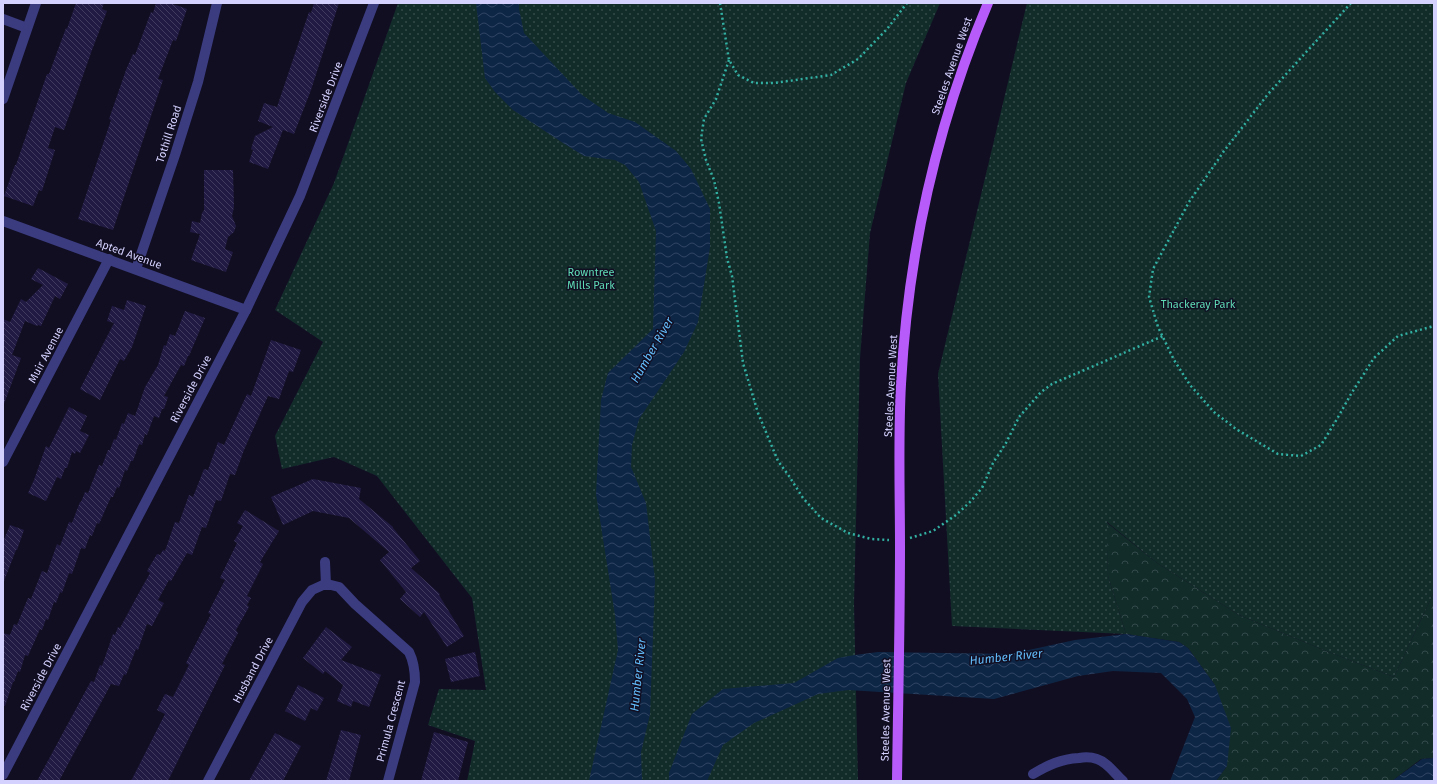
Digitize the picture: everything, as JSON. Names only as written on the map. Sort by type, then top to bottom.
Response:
[{"type":"main road","name":"Steeles Avenue West","points":[[897,781],[900,665],[901,385],[906,330],[915,259],[930,179],[960,75],[988,3]]},
{"type":"street","points":[[3,99],[36,3]]},
{"type":"street","name":"Tothill Road","points":[[136,269],[198,82],[216,3]]},
{"type":"street","name":"Riverside Drive","points":[[3,775],[246,310],[300,196],[374,3]]},
{"type":"street","points":[[3,19],[27,28]]},
{"type":"street","name":"Apted Avenue","points":[[3,221],[246,310]]},
{"type":"street","name":"Muir Avenue","points":[[3,462],[109,259]]},
{"type":"street","points":[[325,562],[328,584]]},
{"type":"street","name":"Husband Drive","points":[[208,781],[302,602],[312,590],[323,584],[328,584]]},
{"type":"street","name":"Primula Crescent","points":[[328,584],[339,587],[355,604],[403,647],[408,652],[415,666],[415,682],[388,781]]},
{"type":"street","points":[[1033,774],[1049,764],[1065,759],[1088,757],[1098,759],[1123,781]]},
{"type":"path","points":[[720,3],[729,60],[738,75],[754,83],[774,83],[831,75],[858,59],[874,45],[907,3]]},
{"type":"path","points":[[1351,3],[1268,94],[1224,152],[1189,202],[1153,269],[1149,297],[1163,336],[1174,360],[1190,385],[1214,412],[1236,429],[1278,454],[1301,456],[1321,445],[1374,358],[1398,336],[1434,326]]},
{"type":"path","points":[[729,60],[716,100],[704,119],[701,139],[706,160],[714,180],[719,204],[727,258],[732,276],[743,363],[758,413],[778,461],[803,498],[821,518],[848,533],[871,539],[895,540]]},
{"type":"path","points":[[903,540],[933,531],[956,515],[970,502],[982,488],[993,463],[1006,443],[1019,417],[1041,392],[1052,384],[1163,336]]},
{"type":"green space","name":"Rowntree Mills Park","points":[[398,3],[940,3],[906,83],[870,233],[860,358],[854,604],[858,781],[467,781],[475,741],[428,725],[439,689],[486,690],[472,598],[377,476],[334,457],[282,469],[275,436],[323,342],[275,310],[334,183]]},
{"type":"green space","name":"Thackeray Park","points":[[1027,3],[1434,3],[1434,592],[1394,677],[1239,615],[1157,563],[1107,522],[1108,576],[1126,634],[952,626],[938,374]]},
{"type":"green space","points":[[1106,522],[1157,563],[1239,615],[1394,677],[1434,592],[1434,758],[1421,759],[1392,781],[1216,781],[1227,766],[1215,685],[1188,648],[1179,642],[1126,634],[1108,576]]},
{"type":"water","name":"Humber River","points":[[476,3],[519,3],[524,33],[582,95],[608,113],[635,122],[676,151],[691,169],[710,209],[710,247],[698,322],[684,352],[639,419],[632,445],[631,467],[646,503],[655,580],[650,714],[641,752],[642,781],[589,781],[618,650],[615,615],[596,494],[601,400],[608,373],[653,329],[656,231],[639,182],[625,165],[615,160],[584,156],[513,110],[495,92],[485,78]]},
{"type":"water","name":"Humber River","points":[[1126,634],[1179,642],[1188,648],[1215,685],[1231,728],[1227,766],[1216,781],[1170,781],[1195,717],[1187,699],[1161,673],[1113,671],[1078,676],[994,699],[848,690],[818,694],[754,723],[723,745],[707,781],[669,781],[669,773],[692,714],[723,689],[794,683],[838,658],[855,655],[878,652],[1010,654],[1075,640]]},
{"type":"water","points":[[1434,758],[1434,781],[1392,781],[1422,759]]},
{"type":"building","points":[[76,3],[104,3],[102,9],[107,11],[64,130],[55,127],[48,148],[55,150],[42,191],[39,190],[33,206],[4,196],[47,74],[49,74]]},
{"type":"building","points":[[156,3],[170,3],[187,9],[176,41],[173,40],[158,79],[163,80],[113,230],[78,219],[126,70],[133,54],[135,55],[151,12],[153,13]]},
{"type":"building","points":[[314,3],[339,3],[311,90],[294,134],[283,130],[268,169],[249,162],[255,136],[273,127],[258,121],[264,103],[277,107],[309,12],[311,13]]},
{"type":"building","points":[[204,170],[233,170],[234,207],[232,216],[236,226],[234,232],[228,237],[225,249],[233,252],[226,272],[191,260],[200,234],[190,232],[192,221],[200,223],[204,210]]},
{"type":"building","points":[[38,268],[68,284],[60,299],[55,296],[41,326],[25,321],[12,355],[21,358],[3,404],[3,319],[10,322],[21,299],[26,302],[43,285],[31,279]]},
{"type":"building","points":[[127,300],[146,306],[132,347],[124,361],[120,359],[100,400],[80,389],[114,323],[107,321],[112,306],[124,310]]},
{"type":"building","points":[[185,311],[205,318],[189,356],[184,366],[181,365],[164,396],[168,397],[159,418],[154,416],[147,435],[145,434],[142,445],[139,444],[133,461],[131,461],[127,471],[125,470],[119,488],[117,487],[113,497],[111,497],[99,524],[97,523],[92,536],[90,535],[85,549],[81,548],[72,574],[69,573],[62,593],[60,592],[56,603],[54,602],[48,620],[46,619],[42,630],[40,629],[28,656],[25,655],[20,672],[18,671],[5,706],[3,706],[3,633],[10,635],[14,624],[17,625],[28,598],[31,599],[42,571],[47,573],[57,544],[60,546],[69,522],[72,523],[85,492],[88,493],[99,465],[102,466],[108,450],[110,450],[114,439],[116,440],[122,423],[124,424],[128,413],[135,416],[145,387],[158,365],[164,345],[166,346],[170,334],[175,336]]},
{"type":"building","points":[[271,340],[301,350],[293,372],[289,371],[279,399],[268,396],[244,450],[235,475],[230,474],[221,501],[216,500],[206,528],[202,527],[192,555],[187,553],[171,581],[169,580],[158,600],[164,603],[152,626],[147,624],[138,650],[136,649],[126,675],[124,674],[119,686],[111,684],[59,781],[37,781],[91,681],[94,682],[100,665],[102,666],[113,634],[115,635],[118,627],[120,628],[150,573],[147,571],[157,554],[160,555],[163,550],[165,551],[175,522],[179,523],[189,495],[193,497],[204,469],[208,470],[218,442],[224,445],[247,394],[251,396]]},
{"type":"building","points":[[69,407],[87,416],[80,431],[89,435],[80,453],[76,451],[75,454],[72,452],[67,468],[65,468],[61,479],[57,477],[46,501],[28,493],[46,446],[49,448]]},
{"type":"building","points":[[313,479],[361,488],[359,499],[393,527],[420,561],[411,568],[440,594],[439,595],[464,636],[447,647],[424,612],[420,617],[400,599],[406,592],[380,560],[389,552],[349,518],[313,511],[283,525],[271,497]]},
{"type":"building","points":[[245,510],[279,531],[260,562],[263,564],[247,596],[251,598],[247,605],[249,607],[236,630],[238,633],[222,664],[225,665],[168,781],[131,781],[165,714],[157,710],[165,694],[173,697],[189,665],[186,663],[211,614],[208,613],[225,580],[220,578],[237,543],[234,541],[243,526],[237,523]]},
{"type":"building","points":[[10,525],[24,530],[3,581],[3,542]]},
{"type":"building","points":[[326,627],[352,647],[341,660],[381,675],[369,707],[353,701],[351,707],[337,701],[343,685],[325,671],[323,674],[303,658]]},
{"type":"building","points":[[475,652],[480,676],[451,682],[445,659]]},
{"type":"building","points":[[298,685],[324,698],[317,711],[311,708],[305,721],[285,711]]},
{"type":"building","points":[[341,730],[361,735],[349,781],[326,781]]},
{"type":"building","points":[[434,732],[468,742],[458,781],[421,781]]},
{"type":"building","points":[[275,733],[301,746],[283,781],[249,781]]}]
